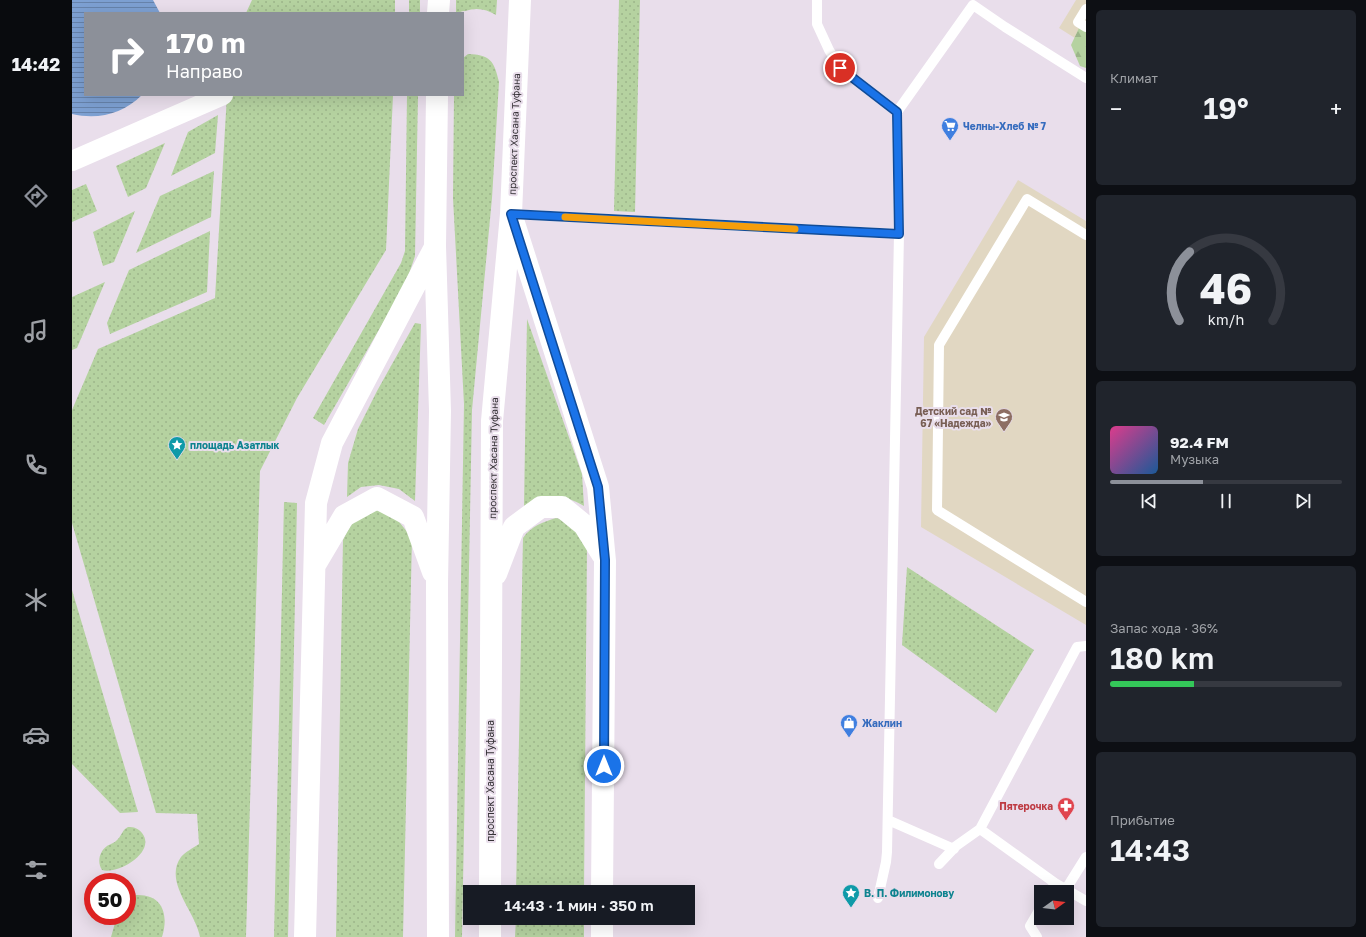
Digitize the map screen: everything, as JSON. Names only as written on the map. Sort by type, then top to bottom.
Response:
[{"type":"main road","points":[[438,12],[439,0]]},
{"type":"main road","name":"проспект Хасана Туфана","points":[[490,885],[492,421],[511,214],[520,0]]},
{"type":"main road","points":[[437,96],[435,246],[440,411],[438,584],[438,937]]},
{"type":"main road","points":[[511,214],[598,487],[605,560],[602,885]]},
{"type":"main road","points":[[305,937],[313,568],[316,503],[332,444],[435,246]]},
{"type":"main road","points":[[313,568],[344,516],[377,498],[413,517],[438,584]]},
{"type":"main road","points":[[491,586],[514,527],[540,507],[562,507],[584,525],[605,560]]},
{"type":"main road","points":[[490,925],[490,937]]},
{"type":"main road","points":[[602,925],[602,937]]},
{"type":"street","points":[[72,161],[221,96]]},
{"type":"lane","points":[[818,0],[817,24],[828,50],[840,68],[897,112]]},
{"type":"lane","points":[[878,898],[886,862],[888,820],[899,234],[897,112],[973,5],[1086,78]]},
{"type":"lane","points":[[1086,9],[1078,22],[1086,27]]},
{"type":"lane","points":[[1086,234],[1027,199],[939,345],[937,510],[1086,602]]},
{"type":"lane","points":[[511,214],[899,234]]},
{"type":"lane","points":[[939,864],[956,846],[980,829],[1077,647],[1086,646]]},
{"type":"lane","points":[[888,820],[954,849]]},
{"type":"lane","points":[[980,829],[1059,885]]},
{"type":"lane","points":[[1068,885],[1086,857]]},
{"type":"lane","points":[[1074,894],[1086,901]]},
{"type":"lane","points":[[1034,919],[1030,926],[1037,937]]},
{"type":"shaded area","points":[[1076,0],[1086,0],[1086,45],[1059,28]]},
{"type":"shaded area","name":"Детский сад № 67 «Надежда»","points":[[1018,180],[1086,221],[1086,625],[921,527],[924,337]]},
{"type":"green space","points":[[252,0],[395,0],[395,12],[246,12]]},
{"type":"green space","points":[[409,0],[420,0],[420,12],[409,12]]},
{"type":"green space","points":[[456,0],[497,0],[496,15],[489,11],[477,9],[456,12]]},
{"type":"green space","points":[[619,0],[640,0],[635,212],[614,211]]},
{"type":"green space","points":[[1086,23],[1086,68],[1080,66],[1071,45],[1079,28]]},
{"type":"green space","points":[[468,54],[486,57],[493,64],[499,82],[492,198],[472,410],[462,937],[455,937],[464,404],[453,198],[454,96],[464,96],[464,57]]},
{"type":"green space","name":"площадь Азатлык","points":[[227,96],[393,96],[386,250],[297,398],[260,471],[246,937],[200,937],[193,917],[182,897],[176,877],[176,867],[181,857],[199,844],[197,814],[156,813],[72,523],[72,410],[98,349],[215,298]]},
{"type":"green space","points":[[407,96],[418,96],[415,256],[406,283],[324,425],[313,418],[401,263],[405,251]]},
{"type":"green space","points":[[218,115],[215,153],[171,176],[188,132]]},
{"type":"green space","points":[[165,143],[146,188],[128,197],[116,166]]},
{"type":"green space","points":[[214,171],[211,217],[136,253],[160,196]]},
{"type":"green space","points":[[86,184],[97,211],[72,222],[72,190]]},
{"type":"green space","points":[[135,211],[114,262],[103,266],[93,232]]},
{"type":"green space","points":[[210,231],[207,292],[110,334],[107,323],[129,270]]},
{"type":"green space","points":[[105,282],[77,348],[72,350],[72,297]]},
{"type":"green space","points":[[527,319],[582,474],[584,506],[569,499],[554,496],[540,498],[524,506]]},
{"type":"green space","points":[[415,323],[421,324],[415,501],[399,489],[379,485],[361,487],[347,497],[348,463],[358,429],[377,391]]},
{"type":"green space","points":[[284,502],[297,503],[288,937],[274,937]]},
{"type":"green space","points":[[373,510],[386,512],[396,518],[412,538],[403,937],[336,937],[343,540],[349,529],[358,518]]},
{"type":"green space","points":[[556,518],[570,522],[587,544],[584,885],[516,885],[523,538],[530,530],[542,523]]},
{"type":"green space","points":[[907,567],[1034,650],[996,713],[902,645]]},
{"type":"green space","points":[[72,590],[138,812],[120,813],[72,764]]},
{"type":"green space","points":[[128,827],[136,828],[142,833],[145,840],[144,848],[134,860],[126,866],[109,871],[102,870],[99,860],[102,851],[104,848],[117,840]]},
{"type":"green space","points":[[136,895],[152,898],[162,907],[165,921],[162,937],[111,937],[114,925],[136,925]]},
{"type":"green space","points":[[516,925],[584,925],[584,937],[515,937]]},
{"type":"water","points":[[72,0],[153,0],[159,12],[84,12],[84,96],[141,96],[127,107],[110,114],[101,116],[82,116],[72,114]]},
{"type":"slow traffic","points":[[565,217],[795,229]]},
{"type":"place","name":"Челны-Хлеб № 7","points":[[950,141]]},
{"type":"place","name":"Детский сад № 67 «Надежда»","points":[[1004,432]]},
{"type":"place","name":"площадь Азатлык","points":[[177,460]]},
{"type":"place","name":"Жаклин","points":[[849,738]]},
{"type":"place","name":"Пятерочка","points":[[1066,821]]},
{"type":"place","name":"В. П. Филимонову","points":[[851,908]]},
{"type":"route","points":[[604,766],[605,560],[598,487],[511,214],[899,234],[897,112],[840,68]]}]
